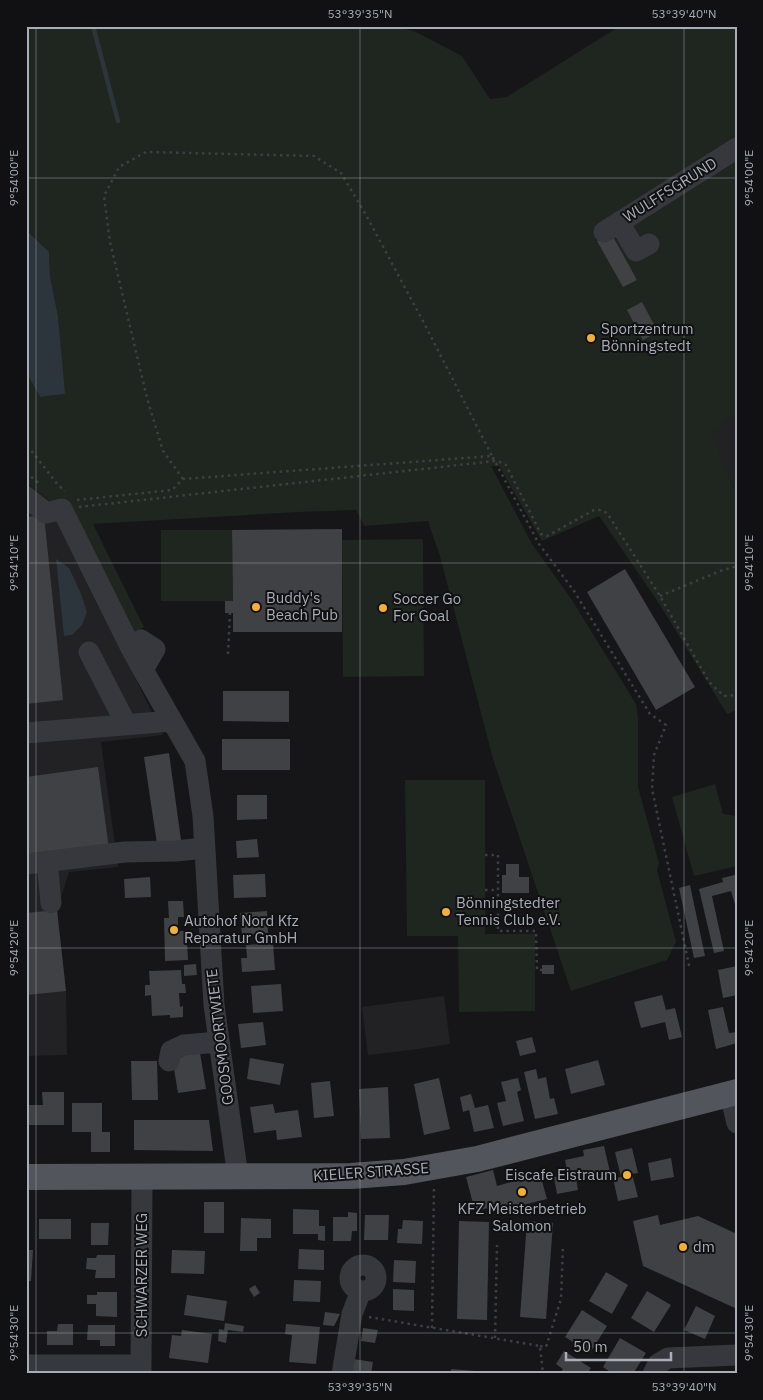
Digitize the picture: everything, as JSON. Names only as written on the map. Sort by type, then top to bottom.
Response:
[{"type":"main road","name":"KIELER STRASSE","points":[[26,1177],[351,1176],[404,1172],[476,1159],[734,1093]]},
{"type":"street","name":"WULFFSGRUND","points":[[648,244],[636,251],[612,227],[737,148]]},
{"type":"street","name":"GOOSMOORTWIETE","points":[[33,490],[46,513],[62,509],[131,648],[141,640],[155,649],[144,670],[195,761],[202,816],[214,1005],[238,1177]]},
{"type":"street","points":[[89,652],[122,716],[124,725]]},
{"type":"street","points":[[26,733],[172,721]]},
{"type":"street","points":[[51,903],[37,863],[125,852],[176,851],[204,848]]},
{"type":"street","points":[[169,1062],[171,1050],[184,1044],[219,1042]]},
{"type":"street","points":[[734,1093],[737,1123]]},
{"type":"street","name":"SCHWARZER WEG","points":[[141,1370],[142,1177]]},
{"type":"street","points":[[342,1374],[352,1314],[361,1291]]},
{"type":"street","points":[[653,1374],[658,1364],[668,1358],[737,1355]]},
{"type":"street","points":[[26,1365],[61,1370],[141,1370]]},
{"type":"path","points":[[183,479],[163,452],[147,398],[110,242],[104,196],[119,167],[146,152],[314,156],[341,173],[366,215],[424,323],[539,544],[574,592],[650,714],[666,725],[654,755],[652,789],[690,970]]},
{"type":"path","points":[[26,449],[30,449],[58,485],[70,495]]},
{"type":"path","points":[[76,500],[172,490],[183,479],[492,456]]},
{"type":"path","points":[[75,507],[495,461],[500,462],[506,465],[541,534],[546,536],[594,510],[601,510],[607,514],[660,596],[709,682],[724,696],[737,695]]},
{"type":"path","points":[[26,473],[33,490]]},
{"type":"path","points":[[660,596],[720,571],[737,566]]},
{"type":"path","points":[[228,654],[230,613]]},
{"type":"path","points":[[485,855],[498,855],[498,931],[536,931],[537,970],[542,970]]},
{"type":"path","points":[[485,890],[498,890]]},
{"type":"path","points":[[432,1328],[434,1192]]},
{"type":"path","points":[[495,1338],[497,1245]]},
{"type":"path","points":[[352,1314],[546,1347],[561,1299],[563,1245]]},
{"type":"path","points":[[540,1346],[543,1374]]},
{"type":"shaded area","points":[[26,26],[395,26],[416,32],[462,56],[490,99],[507,97],[620,26],[737,26],[737,413],[710,432],[737,496],[737,710],[727,714],[660,605],[599,516],[542,541],[499,466],[491,466],[532,544],[572,600],[636,704],[638,718],[638,787],[659,863],[657,870],[676,942],[667,960],[571,991],[493,759],[440,556],[428,521],[364,526],[356,510],[93,524],[144,627],[118,642],[48,499],[26,483],[26,372],[40,397],[64,394],[58,316],[50,276],[49,252],[26,230]]},
{"type":"shaded area","points":[[26,230],[49,252],[50,276],[58,316],[65,394],[40,397],[26,372]]},
{"type":"shaded area","points":[[737,413],[737,496],[709,432]]},
{"type":"shaded area","points":[[26,483],[48,499],[163,735],[101,742],[118,867],[69,872],[57,910],[66,991],[67,1055],[26,1056]]},
{"type":"shaded area","points":[[161,530],[232,530],[233,601],[161,601]]},
{"type":"shaded area","name":"Soccer Go For Goal","points":[[423,539],[424,676],[343,677],[342,540]]},
{"type":"shaded area","points":[[56,559],[69,568],[87,612],[82,625],[72,635],[64,636]]},
{"type":"shaded area","name":"Bönningstedter Tennis Club e.V.","points":[[405,780],[485,780],[485,934],[535,934],[535,1011],[459,1012],[458,936],[407,936]]},
{"type":"shaded area","points":[[715,784],[723,814],[737,816],[737,866],[694,876],[672,797]]},
{"type":"shaded area","points":[[444,996],[450,1044],[368,1055],[362,1007]]},
{"type":"building","points":[[611,233],[637,280],[623,287],[597,241]]},
{"type":"building","points":[[642,302],[658,332],[643,340],[627,310]]},
{"type":"building","points":[[44,515],[63,700],[26,704],[26,517]]},
{"type":"building","points":[[342,529],[342,632],[233,632],[233,613],[225,613],[225,601],[233,601],[232,530]]},
{"type":"building","points":[[625,569],[695,687],[656,710],[587,592]]},
{"type":"building","points":[[223,691],[289,691],[289,722],[223,721]]},
{"type":"building","points":[[222,739],[290,739],[290,770],[222,770]]},
{"type":"building","points":[[169,753],[181,840],[157,844],[144,757]]},
{"type":"building","points":[[98,767],[109,849],[26,861],[26,777]]},
{"type":"building","points":[[237,795],[267,795],[267,819],[237,820]]},
{"type":"building","points":[[257,839],[259,857],[237,858],[236,841]]},
{"type":"building","points":[[506,864],[519,864],[519,877],[529,877],[529,893],[502,893],[502,875],[506,875]]},
{"type":"building","points":[[265,874],[266,897],[234,898],[233,875]]},
{"type":"building","points":[[735,875],[737,882],[737,911],[731,891],[712,896],[724,951],[714,953],[699,889],[723,882],[722,878]]},
{"type":"building","points":[[150,877],[151,897],[125,898],[124,879]]},
{"type":"building","points":[[690,885],[705,956],[694,958],[679,888]]},
{"type":"building","points":[[168,901],[183,901],[184,917],[178,917],[178,931],[184,931],[184,941],[187,941],[188,960],[165,961],[164,918],[169,918]]},
{"type":"building","points":[[57,910],[66,991],[26,995],[26,913]]},
{"type":"building","points":[[267,911],[268,933],[242,935],[240,913]]},
{"type":"building","points":[[273,943],[275,970],[242,972],[241,958],[247,958],[246,945]]},
{"type":"building","points":[[196,964],[197,975],[184,976],[184,965]]},
{"type":"building","points":[[542,965],[554,965],[554,974],[542,974]]},
{"type":"building","points":[[737,966],[737,995],[723,998],[718,970]]},
{"type":"building","points":[[181,970],[182,984],[185,984],[186,993],[179,993],[180,1007],[183,1006],[183,1017],[170,1018],[170,1015],[152,1016],[151,995],[145,996],[145,985],[150,985],[149,971]]},
{"type":"building","points":[[281,984],[283,1011],[253,1013],[251,986]]},
{"type":"building","points":[[662,995],[666,1010],[675,1008],[682,1037],[669,1040],[665,1022],[641,1028],[634,1002]]},
{"type":"building","points":[[723,1007],[729,1033],[737,1032],[737,1043],[716,1049],[708,1010]]},
{"type":"building","points":[[263,1022],[266,1045],[241,1048],[238,1024]]},
{"type":"building","points":[[532,1037],[536,1052],[520,1056],[516,1041]]},
{"type":"building","points":[[200,1053],[206,1089],[178,1093],[172,1057]]},
{"type":"building","points":[[250,1058],[284,1064],[280,1085],[247,1079]]},
{"type":"building","points":[[598,1060],[605,1085],[571,1094],[565,1069]]},
{"type":"building","points":[[131,1061],[157,1061],[158,1100],[132,1100]]},
{"type":"building","points":[[536,1069],[538,1079],[546,1077],[550,1099],[554,1098],[558,1114],[535,1119],[524,1072]]},
{"type":"building","points":[[439,1078],[450,1129],[424,1135],[414,1084]]},
{"type":"building","points":[[518,1078],[521,1090],[517,1092],[524,1121],[503,1126],[497,1103],[506,1101],[501,1082]]},
{"type":"building","points":[[330,1081],[334,1116],[314,1118],[311,1083]]},
{"type":"building","points":[[388,1087],[390,1138],[361,1139],[359,1089]]},
{"type":"building","points":[[42,1092],[64,1092],[64,1125],[26,1125],[26,1105],[43,1105]]},
{"type":"building","points":[[471,1094],[475,1108],[488,1105],[494,1128],[474,1132],[469,1110],[463,1112],[460,1097]]},
{"type":"building","points":[[72,1103],[102,1103],[102,1132],[110,1132],[110,1152],[91,1152],[91,1132],[72,1132]]},
{"type":"building","points":[[273,1104],[275,1113],[298,1110],[302,1137],[277,1140],[276,1130],[254,1133],[250,1107]]},
{"type":"building","points":[[134,1120],[209,1120],[213,1151],[134,1150]]},
{"type":"building","points":[[604,1146],[610,1172],[576,1178],[578,1190],[557,1194],[554,1177],[568,1175],[565,1160],[584,1156],[583,1150]]},
{"type":"building","name":"Eiscafe Eistraum","points":[[632,1148],[638,1173],[632,1174],[638,1197],[618,1201],[613,1178],[621,1177],[615,1152]]},
{"type":"building","points":[[671,1158],[674,1177],[651,1181],[648,1163]]},
{"type":"building","points":[[493,1170],[497,1186],[540,1174],[547,1199],[503,1210],[501,1205],[475,1211],[466,1177]]},
{"type":"building","points":[[204,1202],[224,1202],[224,1233],[204,1233]]},
{"type":"building","points":[[293,1209],[319,1210],[319,1226],[325,1226],[325,1241],[318,1240],[318,1234],[293,1234]]},
{"type":"building","points":[[348,1212],[357,1213],[357,1231],[352,1231],[351,1241],[333,1241],[333,1217],[348,1217]]},
{"type":"building","points":[[365,1215],[389,1215],[388,1240],[364,1240]]},
{"type":"building","points":[[658,1215],[660,1225],[698,1216],[737,1234],[737,1309],[643,1266],[633,1221]]},
{"type":"building","points":[[241,1218],[271,1219],[271,1238],[257,1238],[257,1251],[240,1251]]},
{"type":"building","points":[[39,1219],[71,1219],[71,1239],[39,1239]]},
{"type":"building","points":[[403,1220],[423,1221],[422,1244],[397,1243],[398,1229],[402,1229]]},
{"type":"building","points":[[459,1221],[489,1222],[487,1320],[457,1319]]},
{"type":"building","points":[[527,1221],[553,1223],[546,1319],[520,1317]]},
{"type":"building","points":[[91,1223],[109,1223],[108,1245],[91,1245]]},
{"type":"building","points":[[299,1249],[324,1250],[324,1270],[298,1269]]},
{"type":"building","points":[[26,1250],[33,1250],[31,1281],[26,1281]]},
{"type":"building","points":[[172,1250],[205,1251],[204,1274],[171,1273]]},
{"type":"building","points":[[97,1255],[115,1255],[115,1278],[95,1278],[96,1270],[86,1269],[87,1258],[96,1258]]},
{"type":"building","points":[[394,1260],[416,1261],[415,1283],[393,1282]]},
{"type":"building","points":[[606,1272],[628,1285],[612,1314],[589,1301]]},
{"type":"building","points":[[294,1280],[321,1281],[320,1302],[293,1301]]},
{"type":"building","points":[[255,1285],[260,1293],[254,1297],[249,1289]]},
{"type":"building","points":[[393,1289],[414,1290],[414,1311],[393,1310]]},
{"type":"building","points":[[647,1291],[671,1305],[654,1332],[631,1318]]},
{"type":"building","points":[[97,1292],[117,1292],[117,1317],[96,1316],[96,1304],[87,1304],[87,1295],[97,1295]]},
{"type":"building","points":[[187,1295],[227,1301],[224,1321],[184,1315]]},
{"type":"building","points":[[696,1306],[715,1316],[705,1339],[684,1330]]},
{"type":"building","points":[[582,1310],[607,1326],[590,1353],[565,1337]]},
{"type":"building","points":[[325,1312],[340,1314],[334,1326],[323,1325]]},
{"type":"building","points":[[225,1323],[244,1326],[243,1332],[228,1330],[226,1343],[218,1341],[219,1329],[224,1330]]},
{"type":"building","points":[[58,1324],[73,1324],[73,1345],[47,1345],[47,1331],[57,1331]]},
{"type":"building","points":[[286,1324],[320,1327],[316,1364],[289,1362],[292,1335],[285,1334]]},
{"type":"building","points":[[88,1325],[115,1325],[115,1346],[100,1346],[100,1340],[87,1340]]},
{"type":"building","points":[[363,1328],[378,1330],[375,1343],[361,1341]]},
{"type":"building","points":[[182,1330],[212,1334],[208,1363],[169,1358],[172,1335],[181,1336]]},
{"type":"building","points":[[620,1338],[646,1353],[633,1374],[613,1374],[603,1367]]},
{"type":"building","points":[[564,1351],[591,1368],[587,1374],[559,1374],[563,1369],[556,1364]]},
{"type":"building","points":[[353,1359],[373,1362],[371,1374],[351,1374]]},
{"type":"building","points":[[451,1369],[475,1371],[474,1374],[451,1374]]},
{"type":"waterway","points":[[93,26],[118,121]]},
{"type":"place","name":"Sportzentrum Bönningstedt","points":[[591,338]]},
{"type":"place","name":"Buddy's Beach Pub","points":[[256,607]]},
{"type":"place","name":"Soccer Go For Goal","points":[[383,608]]},
{"type":"place","name":"Bönningstedter Tennis Club e.V.","points":[[446,912]]},
{"type":"place","name":"Autohof Nord Kfz Reparatur GmbH","points":[[174,930]]},
{"type":"place","name":"Eiscafe Eistraum","points":[[627,1175]]},
{"type":"place","name":"KFZ Meisterbetrieb Salomon","points":[[522,1192]]},
{"type":"place","name":"dm","points":[[683,1247]]}]
